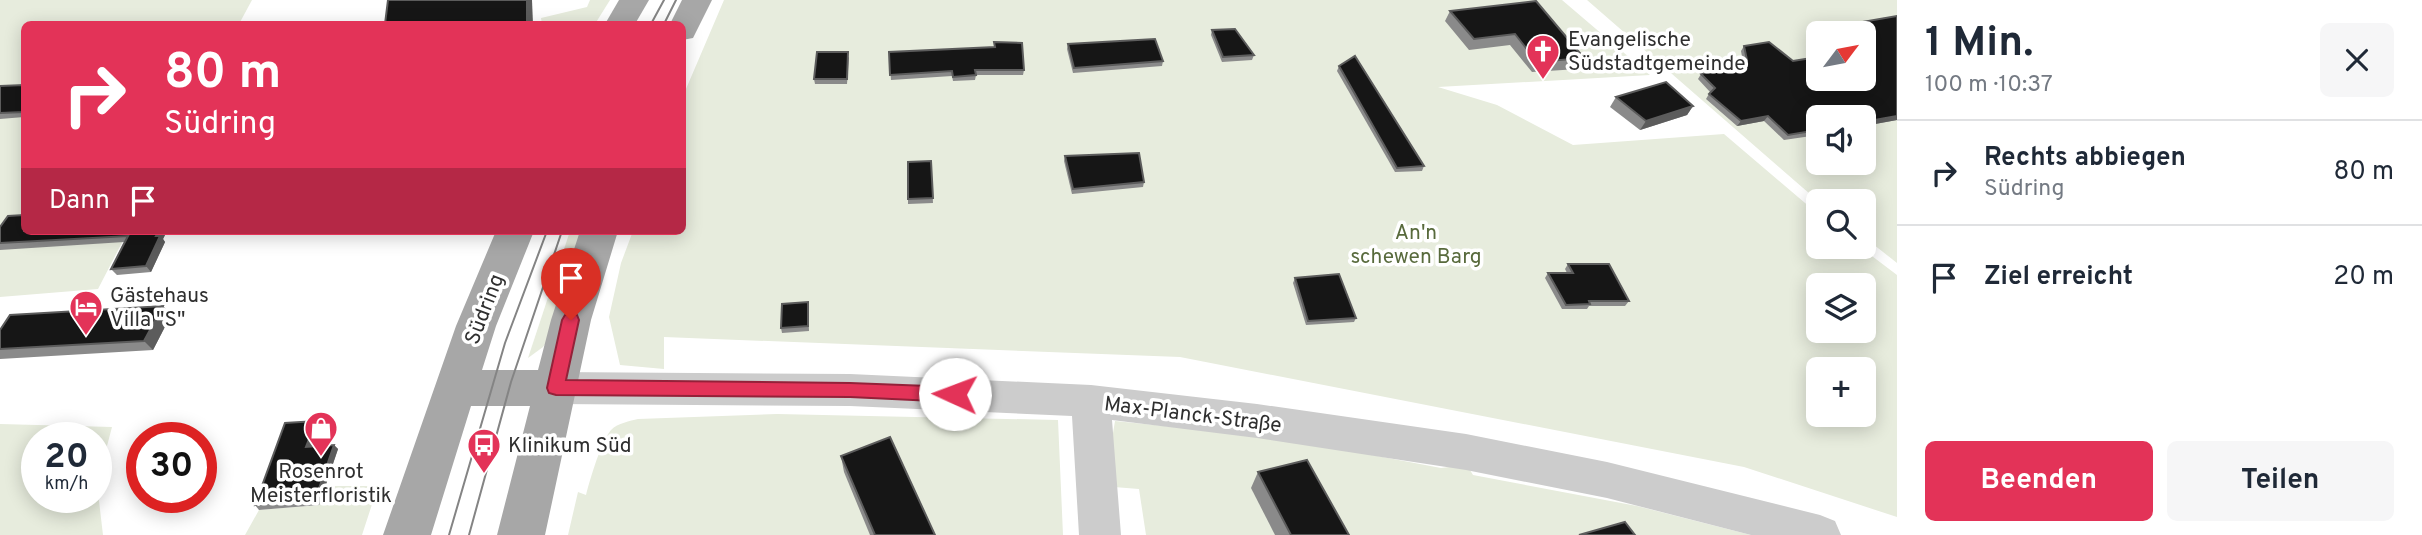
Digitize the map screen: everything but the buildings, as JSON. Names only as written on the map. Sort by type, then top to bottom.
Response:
[{"type":"main road","points":[[622,21],[634,0]]},
{"type":"main road","points":[[686,23],[697,0]]},
{"type":"main road","name":"Südring","points":[[407,535],[476,326],[513,235]]},
{"type":"main road","points":[[521,535],[571,320],[598,235]]},
{"type":"main road","points":[[455,388],[556,388]]},
{"type":"street","name":"Max-Planck-Straße","points":[[556,388],[850,390],[1091,401],[1257,421],[1466,452],[1719,506],[1820,535]]},
{"type":"street","points":[[1091,401],[1100,535]]},
{"type":"green space","points":[[0,0],[252,0],[241,21],[21,21],[21,235],[126,235],[98,289],[0,297]]},
{"type":"green space","points":[[590,0],[610,0],[597,21],[542,21],[541,18],[587,7]]},
{"type":"green space","name":"An'n schewen Barg","points":[[724,0],[1562,0],[1650,75],[1438,87],[1497,105],[1573,145],[1724,134],[1806,204],[1806,259],[1876,259],[1897,275],[1897,517],[1744,467],[1180,357],[664,337],[664,369],[620,365],[609,317],[621,263],[632,235],[686,235],[686,89]]},
{"type":"green space","points":[[1587,0],[1897,0],[1897,263],[1876,246],[1876,189],[1806,191]]},
{"type":"green space","points":[[569,235],[582,235],[553,334],[543,347],[528,358]]},
{"type":"green space","points":[[777,414],[1058,420],[1063,535],[568,535],[578,492],[586,495],[603,443],[617,426],[638,419]]},
{"type":"green space","points":[[1115,421],[1282,438],[1441,468],[1467,465],[1473,475],[1637,506],[1751,535],[1146,535],[1139,489],[1114,487],[1109,457]]},
{"type":"green space","points":[[0,424],[21,425],[21,513],[100,513],[103,535],[0,535]]},
{"type":"green space","points":[[326,486],[378,486],[362,535],[245,535],[259,510],[319,505]]},
{"type":"tram line","points":[[653,21],[664,0]]},
{"type":"tram line","points":[[666,21],[676,0]]},
{"type":"tram line","points":[[449,535],[505,343],[546,235]]},
{"type":"tram line","points":[[469,535],[511,382],[561,235]]},
{"type":"place","name":"Evangelische Südstadtgemeinde","points":[[1543,81]]},
{"type":"place","name":"Gästehaus Villa \"S\"","points":[[86,337]]},
{"type":"place","name":"Rosenrot Meisterfloristik","points":[[321,458]]},
{"type":"place","name":"Klinikum Süd","points":[[484,475]]},
{"type":"route","points":[[571,320],[556,388],[850,390],[955,394]]}]
